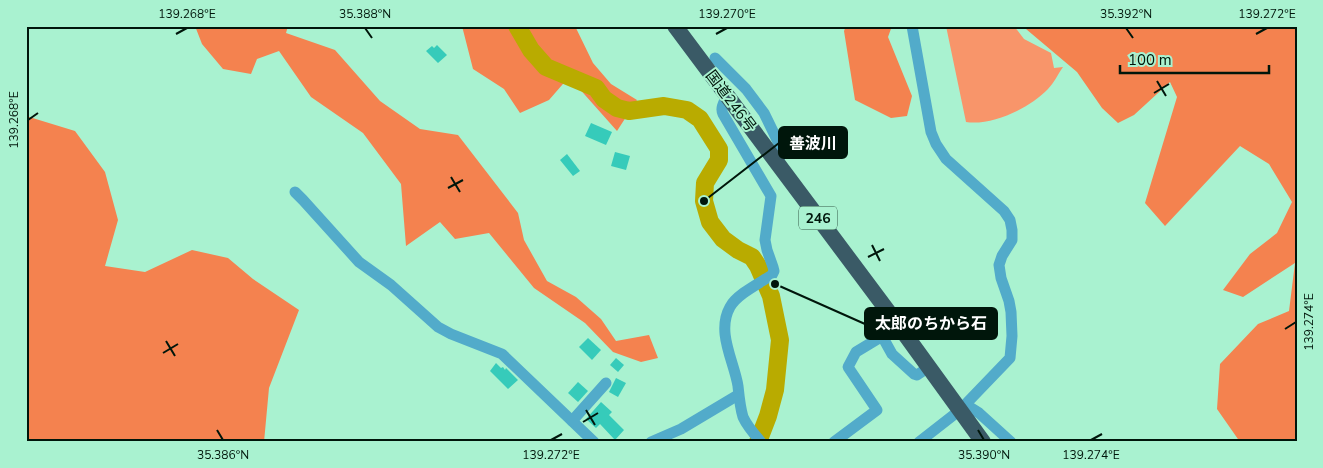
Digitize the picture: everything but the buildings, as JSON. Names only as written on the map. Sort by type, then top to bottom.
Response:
[{"type":"highway","name":"国道246号","points":[[675,26],[929,367],[966,409],[983,442]]},
{"type":"street","points":[[912,26],[931,132],[936,144],[946,158],[1004,211],[1010,220],[1012,230],[1012,240],[999,265],[1011,312],[1012,336],[1010,358],[966,409],[919,442]]},
{"type":"street","points":[[714,58],[746,89],[764,113],[782,150],[778,163]]},
{"type":"street","points":[[727,96],[721,110],[771,196],[765,240],[774,271],[765,280],[734,301],[726,319],[726,344],[738,386],[743,416],[758,439]]},
{"type":"street","points":[[295,192],[359,262],[391,286],[438,327],[502,354],[594,442]]},
{"type":"street","points":[[834,442],[877,410],[848,367],[856,352],[899,326]]},
{"type":"street","points":[[882,336],[892,354],[914,374],[917,375],[929,367]]},
{"type":"street","points":[[572,421],[606,383]]},
{"type":"street","points":[[651,442],[681,429],[738,395]]},
{"type":"street","points":[[966,409],[979,413],[1012,442]]},
{"type":"shaded area","points":[[195,26],[288,26],[286,33],[335,50],[380,101],[420,129],[458,135],[518,213],[524,240],[547,281],[576,297],[601,319],[616,341],[649,335],[658,358],[641,362],[613,352],[585,323],[534,288],[489,233],[455,239],[440,222],[406,246],[401,184],[363,133],[311,97],[279,51],[257,59],[251,74],[223,69],[202,44]]},
{"type":"shaded area","points":[[462,26],[575,26],[593,63],[611,84],[637,100],[617,131],[569,77],[549,100],[520,113],[504,89],[473,69]]},
{"type":"shaded area","points":[[846,26],[892,26],[888,37],[912,96],[907,116],[891,118],[855,100],[844,31]]},
{"type":"shaded area","points":[[946,26],[1014,26],[1024,39],[1051,53],[1054,68],[1063,67],[1048,89],[1021,109],[987,121],[966,122]]},
{"type":"shaded area","points":[[1026,26],[1297,26],[1297,442],[1240,442],[1217,409],[1220,364],[1258,324],[1289,311],[1295,263],[1243,297],[1223,290],[1250,254],[1277,233],[1292,202],[1269,164],[1240,146],[1165,226],[1145,203],[1177,97],[1170,82],[1134,115],[1118,123],[1102,108],[1077,72],[1026,29]]},
{"type":"shaded area","points":[[26,116],[75,131],[105,172],[118,220],[105,266],[145,272],[192,250],[228,258],[253,279],[299,310],[269,388],[264,442],[26,442]]},
{"type":"waterway","points":[[517,26],[531,50],[546,67],[596,88],[604,99],[617,108],[629,111],[664,106],[687,110],[700,119],[719,149],[719,160],[705,183],[704,201],[710,222],[723,239],[752,257],[758,266],[771,296],[780,340],[775,390],[758,442]]},
{"type":"place","name":"善波川","points":[[704,201]]},
{"type":"place","name":"太郎のちから石","points":[[775,284]]}]
